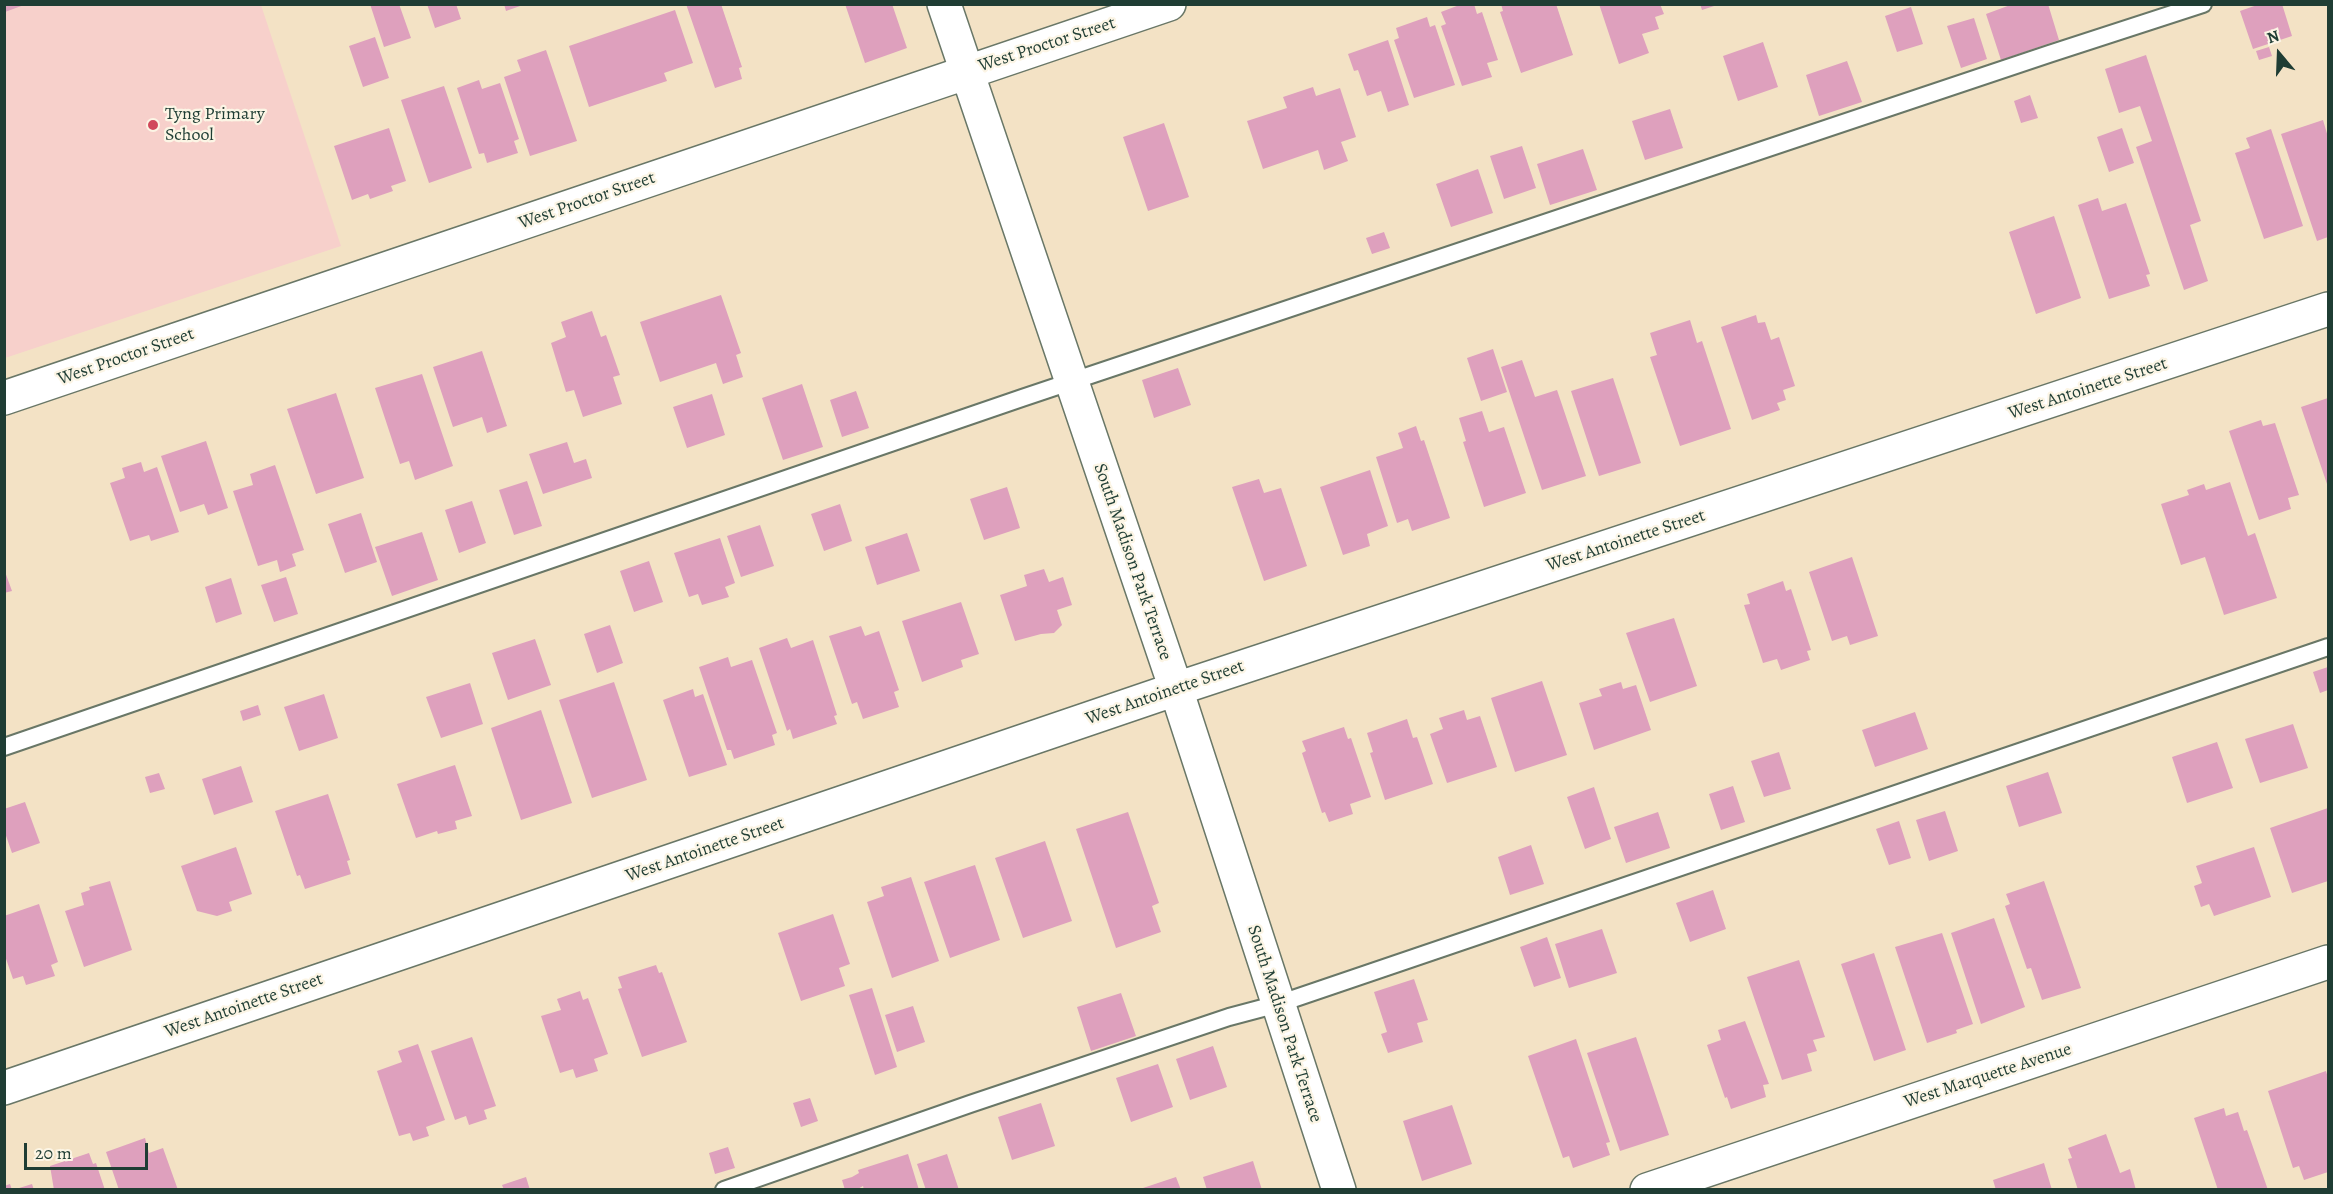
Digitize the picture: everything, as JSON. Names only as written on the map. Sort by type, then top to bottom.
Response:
[{"type":"street","name":"South Madison Park Terrace","points":[[944,4],[1176,689],[1339,1190]]},
{"type":"street","name":"West Proctor Street","points":[[4,398],[1169,4]]},
{"type":"street","name":"West Antoinette Street","points":[[4,1088],[1176,689],[2328,309]]},
{"type":"street","name":"West Marquette Avenue","points":[[1647,1190],[2328,962]]},
{"type":"lane","points":[[4,747],[1071,384],[2203,4]]},
{"type":"lane","points":[[724,1190],[970,1104],[1229,1017],[1278,1004],[2328,647]]},
{"type":"shaded area","name":"Tyng Primary School","points":[[4,5],[261,5],[341,246],[5,358]]},
{"type":"building","points":[[5,4],[24,4],[24,5],[5,12]]},
{"type":"building","points":[[370,4],[399,4],[411,38],[384,47]]},
{"type":"building","points":[[427,4],[456,4],[461,19],[435,28]]},
{"type":"building","points":[[504,4],[523,4],[523,5],[506,11]]},
{"type":"building","points":[[686,4],[721,4],[742,67],[739,68],[742,79],[715,88]]},
{"type":"building","points":[[845,4],[892,4],[907,48],[865,63]]},
{"type":"building","points":[[1462,4],[1474,4],[1477,14],[1482,12],[1498,60],[1487,63],[1492,77],[1462,86],[1441,26],[1446,24],[1441,12]]},
{"type":"building","points":[[1501,4],[1556,4],[1573,55],[1521,73],[1500,12],[1503,11]]},
{"type":"building","points":[[1599,4],[1660,4],[1664,14],[1655,17],[1659,29],[1642,34],[1649,53],[1619,64]]},
{"type":"building","points":[[1700,4],[1717,4],[1717,5],[1702,10]]},
{"type":"building","points":[[2013,4],[2048,4],[2059,40],[2001,60],[1986,14]]},
{"type":"building","points":[[2260,4],[2282,4],[2292,36],[2253,49],[2240,11]]},
{"type":"building","points":[[1911,7],[1923,44],[1897,52],[1885,16]]},
{"type":"building","points":[[675,10],[693,63],[664,73],[667,81],[589,107],[569,46]]},
{"type":"building","points":[[1427,17],[1430,27],[1435,25],[1455,85],[1414,98],[1394,40],[1399,38],[1396,28]]},
{"type":"building","points":[[1974,18],[1987,59],[1961,68],[1947,26]]},
{"type":"building","points":[[375,37],[389,78],[363,87],[349,46]]},
{"type":"building","points":[[1388,40],[1409,105],[1388,112],[1381,91],[1367,96],[1358,70],[1354,71],[1348,54]]},
{"type":"building","points":[[1763,42],[1778,87],[1738,101],[1723,56]]},
{"type":"building","points":[[2269,47],[2272,56],[2259,60],[2256,51]]},
{"type":"building","points":[[546,50],[577,141],[530,156],[504,77],[521,71],[517,60]]},
{"type":"building","points":[[2146,55],[2201,221],[2190,225],[2208,281],[2184,290],[2136,147],[2152,141],[2140,106],[2119,113],[2105,69]]},
{"type":"building","points":[[1847,61],[1862,102],[1819,116],[1806,75]]},
{"type":"building","points":[[479,80],[482,89],[500,83],[519,139],[514,141],[518,153],[487,163],[484,153],[479,154],[457,88]]},
{"type":"building","points":[[444,86],[472,168],[429,183],[401,100]]},
{"type":"building","points":[[1313,87],[1316,96],[1340,88],[1356,137],[1341,142],[1348,161],[1324,170],[1318,150],[1263,169],[1247,121],[1287,108],[1283,97]]},
{"type":"building","points":[[2030,95],[2038,118],[2021,123],[2014,101]]},
{"type":"building","points":[[1670,109],[1683,148],[1645,160],[1632,121]]},
{"type":"building","points":[[2323,120],[2328,137],[2328,237],[2317,241],[2281,134]]},
{"type":"building","points":[[1164,123],[1189,197],[1148,211],[1123,137]]},
{"type":"building","points":[[389,128],[406,181],[391,186],[393,191],[370,199],[368,194],[352,200],[334,146]]},
{"type":"building","points":[[2122,128],[2134,163],[2109,172],[2097,137]]},
{"type":"building","points":[[2271,129],[2303,226],[2264,239],[2235,153],[2250,148],[2246,138]]},
{"type":"building","points":[[1522,146],[1536,188],[1504,199],[1490,156]]},
{"type":"building","points":[[1583,149],[1597,190],[1550,205],[1537,164]]},
{"type":"building","points":[[1478,169],[1493,213],[1451,227],[1436,184]]},
{"type":"building","points":[[2098,198],[2102,211],[2126,203],[2150,274],[2146,275],[2150,286],[2109,299],[2078,205]]},
{"type":"building","points":[[2054,216],[2081,298],[2036,314],[2009,232]]},
{"type":"building","points":[[1384,232],[1390,248],[1372,254],[1366,238]]},
{"type":"building","points":[[721,295],[741,353],[736,355],[743,377],[723,384],[716,363],[660,382],[640,322]]},
{"type":"building","points":[[592,311],[601,337],[606,335],[620,375],[613,377],[622,404],[583,417],[574,390],[566,392],[551,343],[566,337],[561,322]]},
{"type":"building","points":[[1756,315],[1758,323],[1765,322],[1771,340],[1779,337],[1795,386],[1783,390],[1786,400],[1777,403],[1780,410],[1752,420],[1721,327]]},
{"type":"building","points":[[1690,320],[1697,343],[1702,341],[1731,429],[1680,446],[1650,357],[1657,355],[1650,333]]},
{"type":"building","points":[[1493,349],[1507,392],[1481,401],[1467,358]]},
{"type":"building","points":[[482,351],[507,426],[487,433],[482,417],[453,427],[433,367]]},
{"type":"building","points":[[1522,360],[1535,397],[1557,390],[1586,476],[1542,490],[1501,367]]},
{"type":"building","points":[[1178,368],[1191,405],[1154,418],[1142,380]]},
{"type":"building","points":[[422,374],[453,466],[415,480],[409,461],[400,464],[375,388]]},
{"type":"building","points":[[1613,378],[1641,463],[1599,476],[1571,391]]},
{"type":"building","points":[[802,384],[823,447],[783,460],[762,398]]},
{"type":"building","points":[[856,391],[869,428],[842,437],[830,400]]},
{"type":"building","points":[[336,393],[364,478],[316,494],[287,409]]},
{"type":"building","points":[[712,394],[725,435],[687,448],[673,407]]},
{"type":"building","points":[[2328,398],[2328,487],[2301,407]]},
{"type":"building","points":[[1482,411],[1489,432],[1504,427],[1526,493],[1484,507],[1463,442],[1466,441],[1459,418]]},
{"type":"building","points":[[2261,420],[2263,426],[2275,423],[2299,495],[2288,498],[2291,509],[2259,520],[2229,431]]},
{"type":"building","points":[[1416,426],[1421,441],[1424,440],[1450,518],[1412,531],[1408,519],[1397,523],[1376,457],[1403,448],[1398,433]]},
{"type":"building","points":[[206,441],[228,508],[208,515],[204,504],[180,512],[161,456]]},
{"type":"building","points":[[567,442],[574,463],[586,459],[592,478],[543,494],[529,454]]},
{"type":"building","points":[[141,462],[144,472],[157,467],[179,532],[151,541],[149,535],[130,541],[110,483],[125,478],[122,468]]},
{"type":"building","points":[[275,465],[304,550],[292,554],[296,566],[280,572],[277,560],[258,566],[233,491],[253,485],[250,474]]},
{"type":"building","points":[[1370,470],[1388,526],[1367,534],[1370,546],[1343,555],[1320,487]]},
{"type":"building","points":[[1259,479],[1264,493],[1281,488],[1307,566],[1264,581],[1232,487]]},
{"type":"building","points":[[527,481],[542,526],[514,535],[499,490]]},
{"type":"building","points":[[2230,482],[2248,536],[2255,533],[2277,598],[2224,615],[2205,557],[2181,565],[2161,504],[2189,495],[2187,490],[2204,484],[2206,490]]},
{"type":"building","points":[[1007,487],[1020,528],[984,540],[970,499]]},
{"type":"building","points":[[472,501],[486,543],[459,553],[445,510]]},
{"type":"building","points":[[840,504],[852,541],[824,551],[811,514]]},
{"type":"building","points":[[361,513],[377,562],[345,573],[328,524]]},
{"type":"building","points":[[760,525],[774,566],[741,577],[727,536]]},
{"type":"building","points":[[422,532],[438,580],[392,596],[375,547]]},
{"type":"building","points":[[907,533],[920,571],[877,585],[865,547]]},
{"type":"building","points":[[720,538],[735,583],[725,587],[729,597],[702,605],[698,594],[689,597],[674,553]]},
{"type":"building","points":[[1852,557],[1878,636],[1850,645],[1847,636],[1832,641],[1809,572]]},
{"type":"building","points":[[649,561],[663,602],[634,612],[620,571]]},
{"type":"building","points":[[4,569],[12,591],[4,593]]},
{"type":"building","points":[[1044,569],[1049,582],[1063,577],[1072,605],[1057,610],[1062,625],[1054,633],[1015,641],[1000,595],[1027,586],[1024,575]]},
{"type":"building","points":[[286,577],[298,614],[274,622],[261,585]]},
{"type":"building","points":[[231,578],[242,614],[216,623],[205,587]]},
{"type":"building","points":[[1783,581],[1786,591],[1791,589],[1811,650],[1807,651],[1810,660],[1781,670],[1777,659],[1763,663],[1744,605],[1750,604],[1747,594]]},
{"type":"building","points":[[961,602],[979,654],[961,660],[963,667],[922,682],[902,621]]},
{"type":"building","points":[[1674,618],[1697,686],[1650,702],[1626,633]]},
{"type":"building","points":[[610,625],[623,663],[597,673],[584,634]]},
{"type":"building","points":[[861,626],[865,636],[879,631],[899,690],[894,692],[899,707],[863,719],[857,702],[852,704],[829,636]]},
{"type":"building","points":[[787,638],[791,648],[813,640],[837,715],[834,716],[837,724],[793,739],[790,729],[787,731],[759,648]]},
{"type":"building","points":[[535,639],[551,685],[508,700],[492,653]]},
{"type":"building","points":[[728,657],[731,667],[752,660],[777,733],[772,735],[775,745],[734,759],[731,750],[727,750],[699,667]]},
{"type":"building","points":[[2328,667],[2328,690],[2320,693],[2313,672]]},
{"type":"building","points":[[1542,681],[1567,755],[1515,772],[1491,698]]},
{"type":"building","points":[[614,682],[647,780],[592,798],[559,700]]},
{"type":"building","points":[[1621,682],[1623,689],[1636,685],[1651,730],[1594,750],[1579,703],[1602,696],[1599,689]]},
{"type":"building","points":[[470,683],[483,724],[441,738],[426,697]]},
{"type":"building","points":[[693,689],[695,697],[703,694],[727,765],[689,777],[663,700]]},
{"type":"building","points":[[324,694],[338,738],[299,751],[284,707]]},
{"type":"building","points":[[258,705],[261,715],[243,721],[240,711]]},
{"type":"building","points":[[541,710],[572,803],[521,820],[491,728]]},
{"type":"building","points":[[1464,710],[1467,720],[1480,716],[1497,767],[1447,783],[1430,734],[1443,729],[1439,718]]},
{"type":"building","points":[[1915,712],[1928,749],[1875,767],[1862,730]]},
{"type":"building","points":[[1407,719],[1413,738],[1417,737],[1433,784],[1385,800],[1370,753],[1373,752],[1367,733]]},
{"type":"building","points":[[2293,724],[2308,768],[2260,783],[2245,739]]},
{"type":"building","points":[[1344,727],[1348,739],[1351,738],[1371,797],[1350,804],[1353,814],[1329,822],[1325,812],[1322,813],[1302,753],[1306,751],[1302,741]]},
{"type":"building","points":[[2217,742],[2233,788],[2187,803],[2172,757]]},
{"type":"building","points":[[1779,752],[1791,789],[1764,797],[1751,761]]},
{"type":"building","points":[[455,765],[472,816],[455,821],[457,829],[438,834],[437,831],[416,838],[397,784]]},
{"type":"building","points":[[241,766],[253,802],[214,815],[202,779]]},
{"type":"building","points":[[2048,772],[2062,813],[2019,827],[2006,786]]},
{"type":"building","points":[[159,773],[165,789],[150,793],[145,777]]},
{"type":"building","points":[[1733,786],[1745,822],[1721,830],[1709,794]]},
{"type":"building","points":[[1594,787],[1611,839],[1585,849],[1567,797]]},
{"type":"building","points":[[328,794],[350,860],[347,861],[351,874],[305,889],[300,875],[297,876],[275,811]]},
{"type":"building","points":[[25,802],[40,843],[12,853],[4,830],[4,809]]},
{"type":"building","points":[[2328,808],[2328,881],[2292,893],[2270,828]]},
{"type":"building","points":[[1945,811],[1958,851],[1929,861],[1916,820]]},
{"type":"building","points":[[1128,812],[1159,903],[1152,906],[1161,932],[1116,948],[1076,829]]},
{"type":"building","points":[[1658,812],[1670,848],[1626,863],[1614,827]]},
{"type":"building","points":[[1899,821],[1911,858],[1889,865],[1876,829]]},
{"type":"building","points":[[1045,841],[1072,921],[1023,938],[995,858]]},
{"type":"building","points":[[1531,845],[1544,884],[1510,895],[1498,857]]},
{"type":"building","points":[[236,847],[252,894],[229,902],[232,911],[217,916],[197,911],[181,866]]},
{"type":"building","points":[[2254,847],[2271,897],[2214,916],[2209,904],[2201,907],[2194,886],[2202,883],[2196,866]]},
{"type":"building","points":[[975,865],[1000,940],[950,958],[924,882]]},
{"type":"building","points":[[911,877],[939,961],[892,978],[867,902],[884,896],[881,887]]},
{"type":"building","points":[[110,881],[132,950],[84,967],[65,911],[84,905],[81,893],[90,890],[89,887]]},
{"type":"building","points":[[2044,881],[2081,988],[2042,1000],[2031,968],[2027,969],[2005,906],[2010,904],[2006,894]]},
{"type":"building","points":[[1713,890],[1726,929],[1690,942],[1676,903]]},
{"type":"building","points":[[39,904],[58,962],[51,965],[55,976],[26,985],[23,976],[13,979],[4,953],[4,916]]},
{"type":"building","points":[[833,914],[850,964],[839,968],[845,986],[801,1001],[778,933]]},
{"type":"building","points":[[1994,918],[2025,1007],[1981,1024],[1951,933]]},
{"type":"building","points":[[1602,929],[1617,973],[1569,988],[1555,944]]},
{"type":"building","points":[[1942,933],[1973,1024],[1956,1030],[1957,1033],[1927,1043],[1895,947]]},
{"type":"building","points":[[1547,937],[1561,978],[1534,987],[1520,947]]},
{"type":"building","points":[[1874,953],[1906,1050],[1874,1061],[1841,964]]},
{"type":"building","points":[[1799,960],[1825,1037],[1813,1040],[1817,1051],[1807,1054],[1812,1071],[1782,1080],[1747,977]]},
{"type":"building","points":[[656,965],[659,973],[662,972],[687,1042],[642,1057],[618,989],[622,988],[618,977]]},
{"type":"building","points":[[1414,979],[1428,1020],[1417,1023],[1423,1042],[1388,1053],[1381,1034],[1387,1032],[1374,992]]},
{"type":"building","points":[[872,988],[897,1067],[875,1075],[849,995]]},
{"type":"building","points":[[580,991],[583,1000],[588,998],[608,1054],[594,1059],[598,1071],[576,1078],[573,1069],[560,1073],[541,1016],[561,1010],[557,999]]},
{"type":"building","points":[[1121,993],[1136,1036],[1091,1051],[1077,1007]]},
{"type":"building","points":[[913,1006],[925,1042],[897,1052],[885,1015]]},
{"type":"building","points":[[1745,1021],[1769,1084],[1763,1085],[1766,1097],[1731,1109],[1707,1045],[1721,1040],[1718,1030]]},
{"type":"building","points":[[472,1037],[496,1106],[484,1110],[487,1119],[469,1125],[466,1116],[455,1120],[431,1051]]},
{"type":"building","points":[[1636,1037],[1669,1135],[1620,1151],[1587,1053]]},
{"type":"building","points":[[1576,1039],[1610,1142],[1606,1143],[1610,1155],[1573,1168],[1569,1156],[1563,1158],[1528,1056]]},
{"type":"building","points":[[418,1044],[445,1120],[426,1127],[429,1136],[413,1141],[410,1133],[399,1136],[377,1071],[402,1062],[398,1051]]},
{"type":"building","points":[[1213,1046],[1227,1087],[1190,1100],[1176,1059]]},
{"type":"building","points":[[1158,1064],[1173,1107],[1131,1122],[1116,1078]]},
{"type":"building","points":[[2326,1071],[2328,1078],[2328,1172],[2304,1180],[2299,1166],[2293,1168],[2268,1091]]},
{"type":"building","points":[[810,1098],[818,1121],[801,1127],[793,1103]]},
{"type":"building","points":[[1041,1103],[1055,1146],[1012,1160],[998,1117]]},
{"type":"building","points":[[1452,1105],[1472,1164],[1422,1181],[1403,1121]]},
{"type":"building","points":[[2224,1108],[2226,1116],[2238,1112],[2244,1131],[2247,1130],[2268,1190],[2218,1190],[2194,1118]]},
{"type":"building","points":[[2106,1134],[2120,1173],[2130,1169],[2136,1190],[2078,1190],[2068,1159],[2072,1158],[2068,1148]]},
{"type":"building","points":[[145,1138],[149,1153],[163,1148],[178,1190],[119,1190],[106,1152]]},
{"type":"building","points":[[728,1147],[735,1168],[715,1174],[709,1153]]},
{"type":"building","points":[[89,1153],[93,1164],[96,1163],[105,1190],[54,1190],[50,1166]]},
{"type":"building","points":[[908,1154],[919,1190],[864,1190],[863,1186],[856,1190],[845,1190],[842,1180],[859,1173],[858,1170]]},
{"type":"building","points":[[947,1154],[959,1190],[926,1190],[917,1164]]},
{"type":"building","points":[[1253,1161],[1262,1190],[1207,1190],[1203,1177]]},
{"type":"building","points":[[2044,1163],[2052,1190],[1996,1190],[1993,1180]]},
{"type":"building","points":[[526,1177],[530,1190],[504,1190],[502,1185]]},
{"type":"building","points":[[1176,1177],[1181,1190],[1140,1190],[1140,1189]]},
{"type":"building","points":[[10,1184],[12,1190],[4,1190],[4,1186]]},
{"type":"building","points":[[32,1184],[34,1190],[16,1190],[16,1189]]},
{"type":"place","name":"Tyng Primary School","points":[[153,125]]}]
